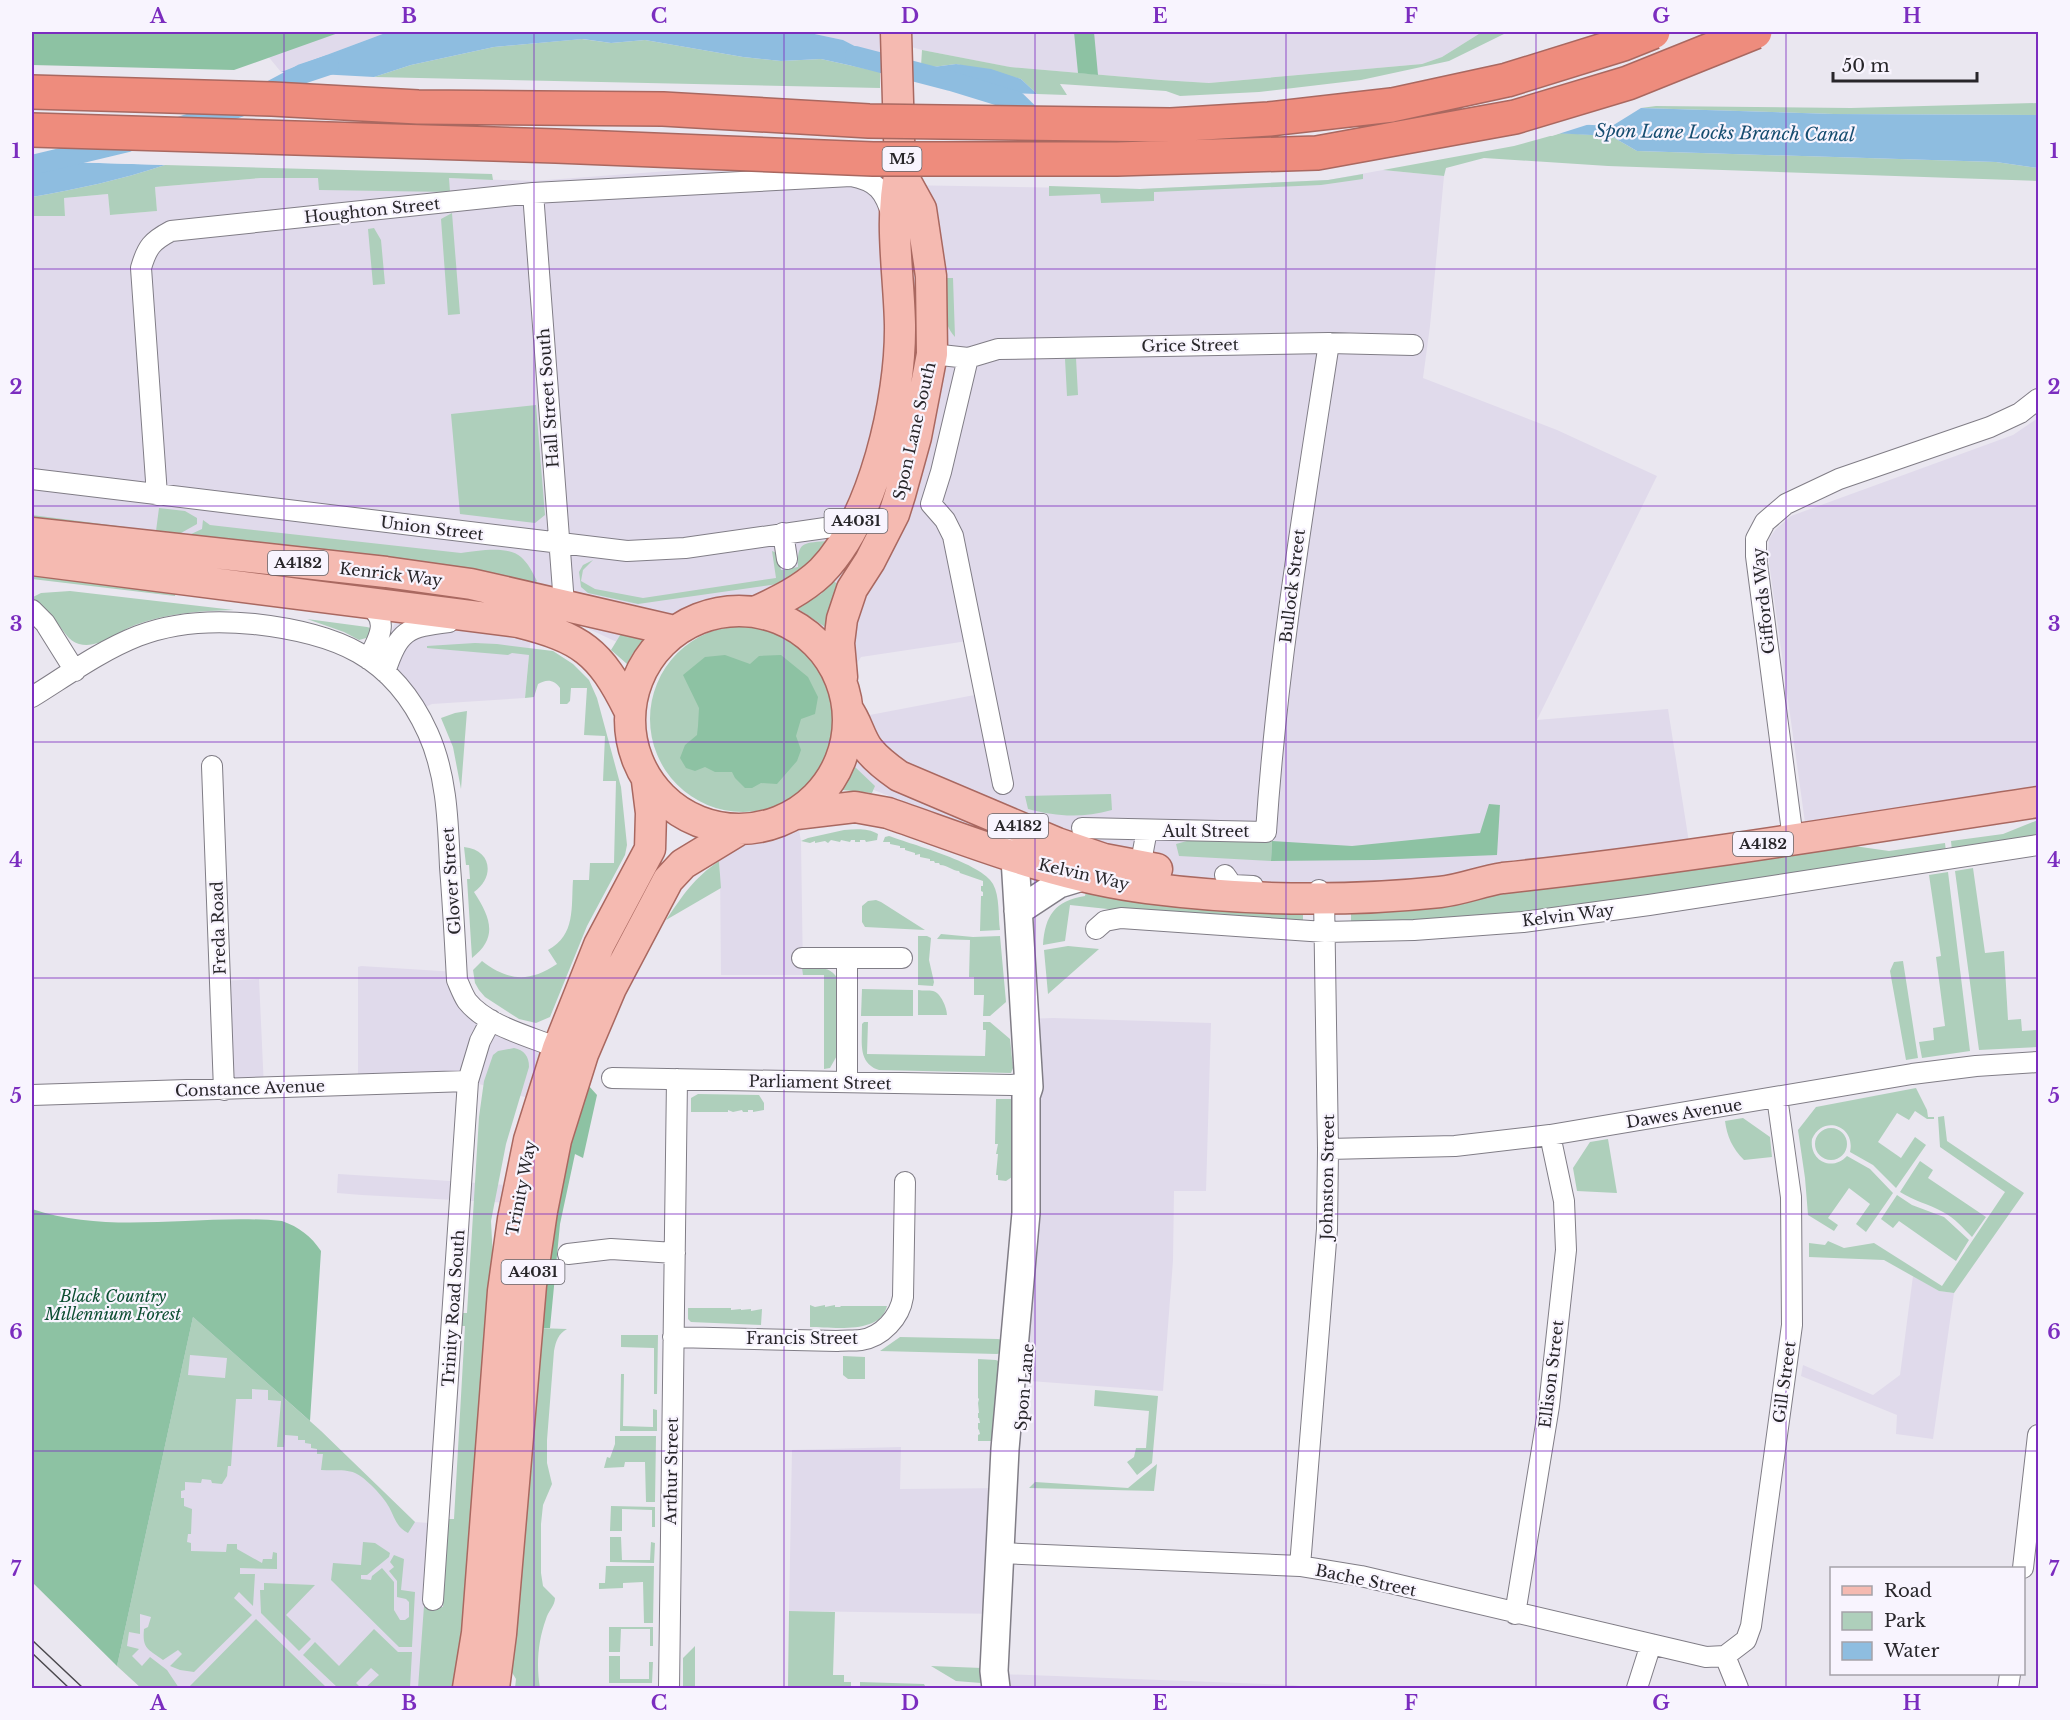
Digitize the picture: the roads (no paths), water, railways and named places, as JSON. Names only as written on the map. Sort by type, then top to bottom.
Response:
[{"type":"highway","points":[[32,93],[272,99],[418,107],[663,109],[870,121],[1171,125],[1269,119],[1392,105],[1507,80],[1623,44],[1653,32]]},
{"type":"highway","name":"M5","points":[[32,130],[544,145],[873,159],[1140,159],[1317,153],[1515,117],[1629,84],[1755,32]]},
{"type":"main road","name":"Spon Lane South","points":[[755,612],[805,586],[832,560],[856,521],[884,441],[895,388],[900,327],[895,226],[899,157],[897,37]]},
{"type":"main road","name":"Spon Lane South","points":[[846,698],[838,643],[842,619],[852,589],[870,561],[894,514],[916,436],[932,354],[931,276],[921,209],[899,157]]},
{"type":"main road","points":[[895,388],[908,358],[932,354]]},
{"type":"main road","name":"Kenrick Way","points":[[32,533],[386,572],[471,584],[675,631]]},
{"type":"main road","name":"Kenrick Way","points":[[32,560],[518,622],[570,638],[600,662],[614,679],[629,710]]},
{"type":"main road","name":"A4182","points":[[722,612],[755,612],[782,619],[804,632],[823,650],[834,666],[846,698],[846,745],[838,768],[822,792],[796,814],[773,824],[739,830],[704,824],[685,816],[664,800],[647,782],[631,743],[629,710],[640,672],[663,640],[675,631],[702,617],[722,612]]},
{"type":"main road","name":"Kelvin Way","points":[[846,698],[868,749],[899,776],[1057,843],[1104,859],[1275,897],[1385,897],[1445,892],[1487,880],[1586,870],[2038,802]]},
{"type":"main road","name":"Trinity Way","points":[[468,1689],[477,1633],[502,1303],[513,1219],[530,1140],[558,1048],[599,945],[650,849],[651,813],[647,782]]},
{"type":"main road","name":"Kelvin Way","points":[[796,814],[855,807],[877,811],[1082,877],[1145,888],[1471,874],[1487,880]]},
{"type":"main road","name":"Trinity Way","points":[[494,1689],[501,1634],[531,1285],[556,1140],[583,1054],[611,988],[668,880],[683,864],[739,830]]},
{"type":"street","name":"Houghton Street","points":[[851,176],[899,157]]},
{"type":"street","name":"Houghton Street","points":[[157,495],[141,268],[146,250],[159,237],[171,231],[533,193],[851,176],[867,179],[878,188],[888,203],[895,226]]},
{"type":"street","name":"Hall Street South","points":[[533,193],[564,604]]},
{"type":"street","name":"Grice Street","points":[[932,354],[968,358],[998,349],[1329,343],[1413,345]]},
{"type":"street","name":"Bullock Street","points":[[1266,831],[1272,748],[1298,537],[1329,343]]},
{"type":"street","points":[[931,504],[968,358]]},
{"type":"street","name":"Giffords Way","points":[[1793,839],[1756,556],[1756,539],[1765,522],[1785,504],[1839,479],[1990,427],[2020,413],[2038,399]]},
{"type":"street","name":"Union Street","points":[[32,479],[630,551],[685,548],[832,526]]},
{"type":"street","points":[[894,514],[931,504]]},
{"type":"street","points":[[931,504],[945,520],[953,536],[1003,784]]},
{"type":"street","points":[[783,533],[787,559]]},
{"type":"street","points":[[361,602],[372,607],[378,614],[381,625],[380,636],[368,659]]},
{"type":"street","points":[[32,610],[45,623],[75,671]]},
{"type":"street","points":[[385,672],[397,642],[406,632],[418,626],[484,617]]},
{"type":"street","name":"Glover Street","points":[[32,697],[105,652],[138,636],[171,627],[219,622],[300,630],[326,637],[355,650],[401,687],[429,734],[437,759],[446,798],[457,980],[466,999],[477,1011],[491,1020],[558,1048]]},
{"type":"street","name":"Freda Road","points":[[212,766],[224,1090]]},
{"type":"street","name":"Spon Lane","points":[[899,776],[920,791],[999,826],[1010,833],[1014,842],[1029,1085],[1035,1095],[1040,1127],[1038,1216],[1019,1453],[994,1662],[996,1689]]},
{"type":"street","name":"Ault Street","points":[[1082,828],[1266,831]]},
{"type":"street","name":"Ault Street","points":[[1140,867],[1147,830]]},
{"type":"street","name":"Kelvin Way","points":[[1096,929],[1105,921],[1120,918],[1324,932],[1414,930],[1523,921],[1649,905],[2038,845]]},
{"type":"street","points":[[1018,911],[1059,884],[1082,877]]},
{"type":"street","name":"Johnston Street","points":[[1300,1566],[1327,1229],[1324,897]]},
{"type":"street","points":[[802,958],[902,958]]},
{"type":"street","points":[[847,958],[847,1082]]},
{"type":"street","name":"Trinity Road South","points":[[433,1600],[468,1082],[480,1041],[491,1020]]},
{"type":"street","name":"Dawes Avenue","points":[[1328,1149],[1455,1146],[1550,1135],[1929,1072],[2038,1062]]},
{"type":"street","name":"Parliament Street","points":[[612,1078],[1029,1085]]},
{"type":"street","name":"Arthur Street","points":[[669,1689],[677,1079]]},
{"type":"street","name":"Constance Avenue","points":[[32,1095],[468,1082]]},
{"type":"street","name":"Gill Street","points":[[1725,1656],[1746,1640],[1750,1626],[1792,1324],[1791,1197],[1777,1097]]},
{"type":"street","name":"Ellison Street","points":[[1515,1614],[1549,1406],[1566,1251],[1564,1201],[1550,1135]]},
{"type":"street","name":"Francis Street","points":[[673,1337],[837,1341],[863,1340],[875,1335],[886,1327],[901,1309],[905,1182]]},
{"type":"street","points":[[568,1254],[611,1249],[675,1253]]},
{"type":"street","points":[[2023,1567],[2034,1512],[2038,1435]]},
{"type":"street","name":"Spon Lane","points":[[1003,1689],[1006,1670],[1007,1553]]},
{"type":"street","name":"Bache Street","points":[[1007,1553],[1300,1566],[1361,1576],[1706,1657],[1725,1656]]},
{"type":"street","points":[[1637,1689],[1651,1644]]},
{"type":"street","points":[[1725,1656],[1738,1689]]},
{"type":"water","points":[[388,32],[805,32],[843,40],[874,56],[880,56],[880,72],[821,59],[781,61],[743,57],[645,40],[611,43],[583,39],[494,47],[411,65],[374,77],[281,72]]},
{"type":"water","points":[[956,64],[991,69],[1021,79],[1037,94],[956,91],[921,81],[921,66]]},
{"type":"water","name":"Spon Lane Locks Branch Canal","points":[[1641,108],[1834,114],[2038,115],[2038,168],[1996,162],[1637,151],[1611,136],[1532,132],[1533,122],[1612,126]]},
{"type":"water","points":[[32,161],[165,165],[99,184],[32,197]]},
{"type":"waterway","points":[[855,56],[1016,101],[1057,141],[1102,144]]},
{"type":"waterway","points":[[179,127],[240,107],[302,74],[329,65]]},
{"type":"waterway","name":"Spon Lane Locks Branch Canal","points":[[1382,127],[1452,108]]},
{"type":"waterway","points":[[32,165],[128,142]]},
{"type":"tram line","points":[[32,1640],[83,1688]]},
{"type":"tram line","points":[[32,1653],[69,1688]]},
{"type":"park label","name":"Black Country Millennium Forest","points":[[113,1305]]}]
